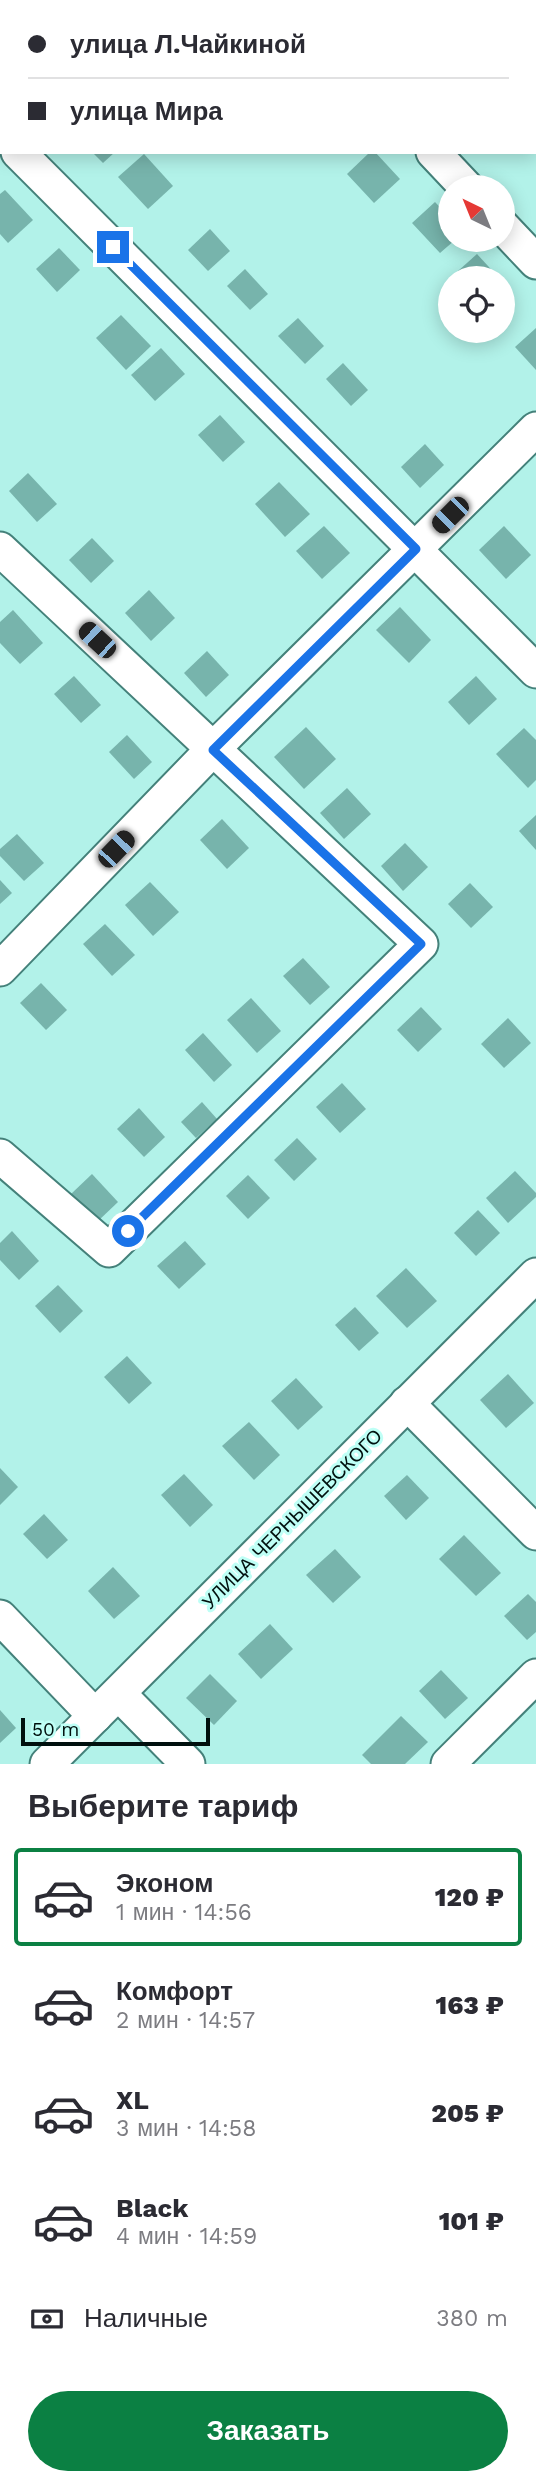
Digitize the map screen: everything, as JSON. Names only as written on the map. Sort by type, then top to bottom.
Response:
[{"type":"street","points":[[20,154],[536,671]]},
{"type":"street","points":[[435,154],[455,175]]},
{"type":"street","points":[[515,240],[536,262]]},
{"type":"street","points":[[0,968],[213,750],[536,429]]},
{"type":"street","points":[[0,549],[421,944],[109,1250],[0,1156]]},
{"type":"street","name":"УЛИЦА ЧЕРНЫШЕВСКОГО","points":[[47,1764],[536,1275]]},
{"type":"street","points":[[407,1403],[536,1533]]},
{"type":"street","points":[[0,1617],[107,1704],[188,1764]]},
{"type":"street","points":[[448,1764],[536,1676]]},
{"type":"building","points":[[94,154],[113,154],[103,163]]},
{"type":"building","points":[[144,154],[173,186],[148,209],[118,177]]},
{"type":"building","points":[[368,154],[377,154],[400,179],[374,203],[347,174]]},
{"type":"building","points":[[5,190],[33,220],[8,243],[0,234],[0,194]]},
{"type":"building","points":[[435,202],[438,205],[438,251],[412,223]]},
{"type":"building","points":[[210,229],[230,251],[208,271],[188,250]]},
{"type":"building","points":[[59,248],[80,270],[57,292],[36,269]]},
{"type":"building","points":[[477,254],[488,266],[464,266]]},
{"type":"building","points":[[245,269],[268,294],[250,310],[227,286]]},
{"type":"building","points":[[121,315],[151,346],[126,370],[96,338]]},
{"type":"building","points":[[298,318],[324,346],[305,364],[278,336]]},
{"type":"building","points":[[536,328],[536,370],[515,347]]},
{"type":"building","points":[[161,348],[185,374],[155,401],[131,375]]},
{"type":"building","points":[[343,363],[368,390],[351,406],[326,379]]},
{"type":"building","points":[[220,415],[245,442],[223,462],[198,435]]},
{"type":"building","points":[[425,444],[444,465],[420,488],[401,467]]},
{"type":"building","points":[[28,473],[57,504],[37,522],[9,491]]},
{"type":"building","points":[[279,482],[310,514],[285,537],[255,504]]},
{"type":"building","points":[[324,526],[350,553],[322,579],[296,551]]},
{"type":"building","points":[[504,526],[531,555],[506,579],[479,550]]},
{"type":"building","points":[[92,538],[114,561],[91,583],[69,560]]},
{"type":"building","points":[[149,590],[175,618],[151,641],[125,613]]},
{"type":"building","points":[[400,607],[431,640],[409,663],[376,630]]},
{"type":"building","points":[[13,610],[43,643],[20,664],[0,643],[0,622]]},
{"type":"building","points":[[207,651],[229,675],[206,697],[184,673]]},
{"type":"building","points":[[74,676],[101,705],[81,723],[54,694]]},
{"type":"building","points":[[476,676],[497,699],[469,725],[448,702]]},
{"type":"building","points":[[306,727],[336,759],[304,789],[274,757]]},
{"type":"building","points":[[524,728],[536,740],[536,780],[528,788],[496,754]]},
{"type":"building","points":[[127,735],[152,762],[134,779],[109,752]]},
{"type":"building","points":[[347,788],[371,814],[344,839],[320,813]]},
{"type":"building","points":[[536,815],[536,850],[519,831]]},
{"type":"building","points":[[222,819],[249,848],[227,869],[200,840]]},
{"type":"building","points":[[17,834],[44,863],[24,881],[0,856],[0,849]]},
{"type":"building","points":[[405,843],[428,867],[403,891],[381,866]]},
{"type":"building","points":[[0,880],[12,893],[0,904]]},
{"type":"building","points":[[150,882],[179,912],[153,936],[125,905]]},
{"type":"building","points":[[470,883],[493,907],[471,928],[448,904]]},
{"type":"building","points":[[105,924],[135,955],[112,976],[83,944]]},
{"type":"building","points":[[303,958],[330,987],[310,1005],[283,976]]},
{"type":"building","points":[[41,983],[67,1010],[46,1030],[20,1003]]},
{"type":"building","points":[[251,998],[281,1031],[257,1053],[227,1020]]},
{"type":"building","points":[[421,1007],[442,1029],[418,1052],[397,1030]]},
{"type":"building","points":[[508,1018],[531,1043],[504,1068],[481,1044]]},
{"type":"building","points":[[203,1033],[232,1065],[214,1082],[185,1050]]},
{"type":"building","points":[[342,1083],[366,1109],[340,1133],[316,1107]]},
{"type":"building","points":[[202,1102],[217,1119],[196,1138],[181,1122]]},
{"type":"building","points":[[139,1108],[165,1137],[144,1157],[117,1129]]},
{"type":"building","points":[[297,1138],[317,1159],[294,1181],[274,1160]]},
{"type":"building","points":[[515,1171],[536,1193],[536,1197],[508,1223],[486,1198]]},
{"type":"building","points":[[92,1174],[118,1202],[97,1222],[71,1194]]},
{"type":"building","points":[[248,1175],[270,1198],[248,1219],[226,1196]]},
{"type":"building","points":[[478,1210],[500,1233],[476,1256],[454,1233]]},
{"type":"building","points":[[12,1231],[39,1261],[19,1280],[0,1260],[0,1243]]},
{"type":"building","points":[[185,1241],[206,1264],[179,1289],[157,1266]]},
{"type":"building","points":[[406,1268],[437,1301],[407,1328],[376,1296]]},
{"type":"building","points":[[58,1285],[83,1311],[60,1333],[35,1306]]},
{"type":"building","points":[[355,1307],[379,1333],[359,1351],[335,1325]]},
{"type":"building","points":[[127,1356],[152,1383],[129,1404],[104,1377]]},
{"type":"building","points":[[508,1374],[534,1403],[506,1428],[480,1400]]},
{"type":"building","points":[[296,1378],[323,1407],[298,1430],[271,1401]]},
{"type":"building","points":[[249,1422],[280,1455],[254,1480],[222,1446]]},
{"type":"building","points":[[0,1468],[18,1487],[0,1505]]},
{"type":"building","points":[[184,1474],[213,1505],[190,1527],[161,1495]]},
{"type":"building","points":[[407,1475],[429,1498],[406,1520],[384,1496]]},
{"type":"building","points":[[44,1514],[68,1540],[47,1559],[23,1534]]},
{"type":"building","points":[[464,1535],[501,1573],[476,1596],[439,1559]]},
{"type":"building","points":[[335,1549],[361,1577],[333,1603],[306,1575]]},
{"type":"building","points":[[113,1567],[140,1596],[114,1619],[88,1591]]},
{"type":"building","points":[[528,1594],[536,1602],[536,1632],[527,1640],[504,1616]]},
{"type":"building","points":[[270,1624],[293,1649],[261,1679],[238,1654]]},
{"type":"building","points":[[441,1670],[468,1698],[445,1719],[419,1691]]},
{"type":"building","points":[[210,1674],[237,1701],[214,1725],[186,1698]]},
{"type":"building","points":[[0,1710],[16,1728],[0,1743]]},
{"type":"building","points":[[401,1716],[428,1742],[405,1764],[371,1764],[362,1755]]},
{"type":"route","points":[[113,247],[416,549],[213,750],[421,944],[128,1231]]}]
